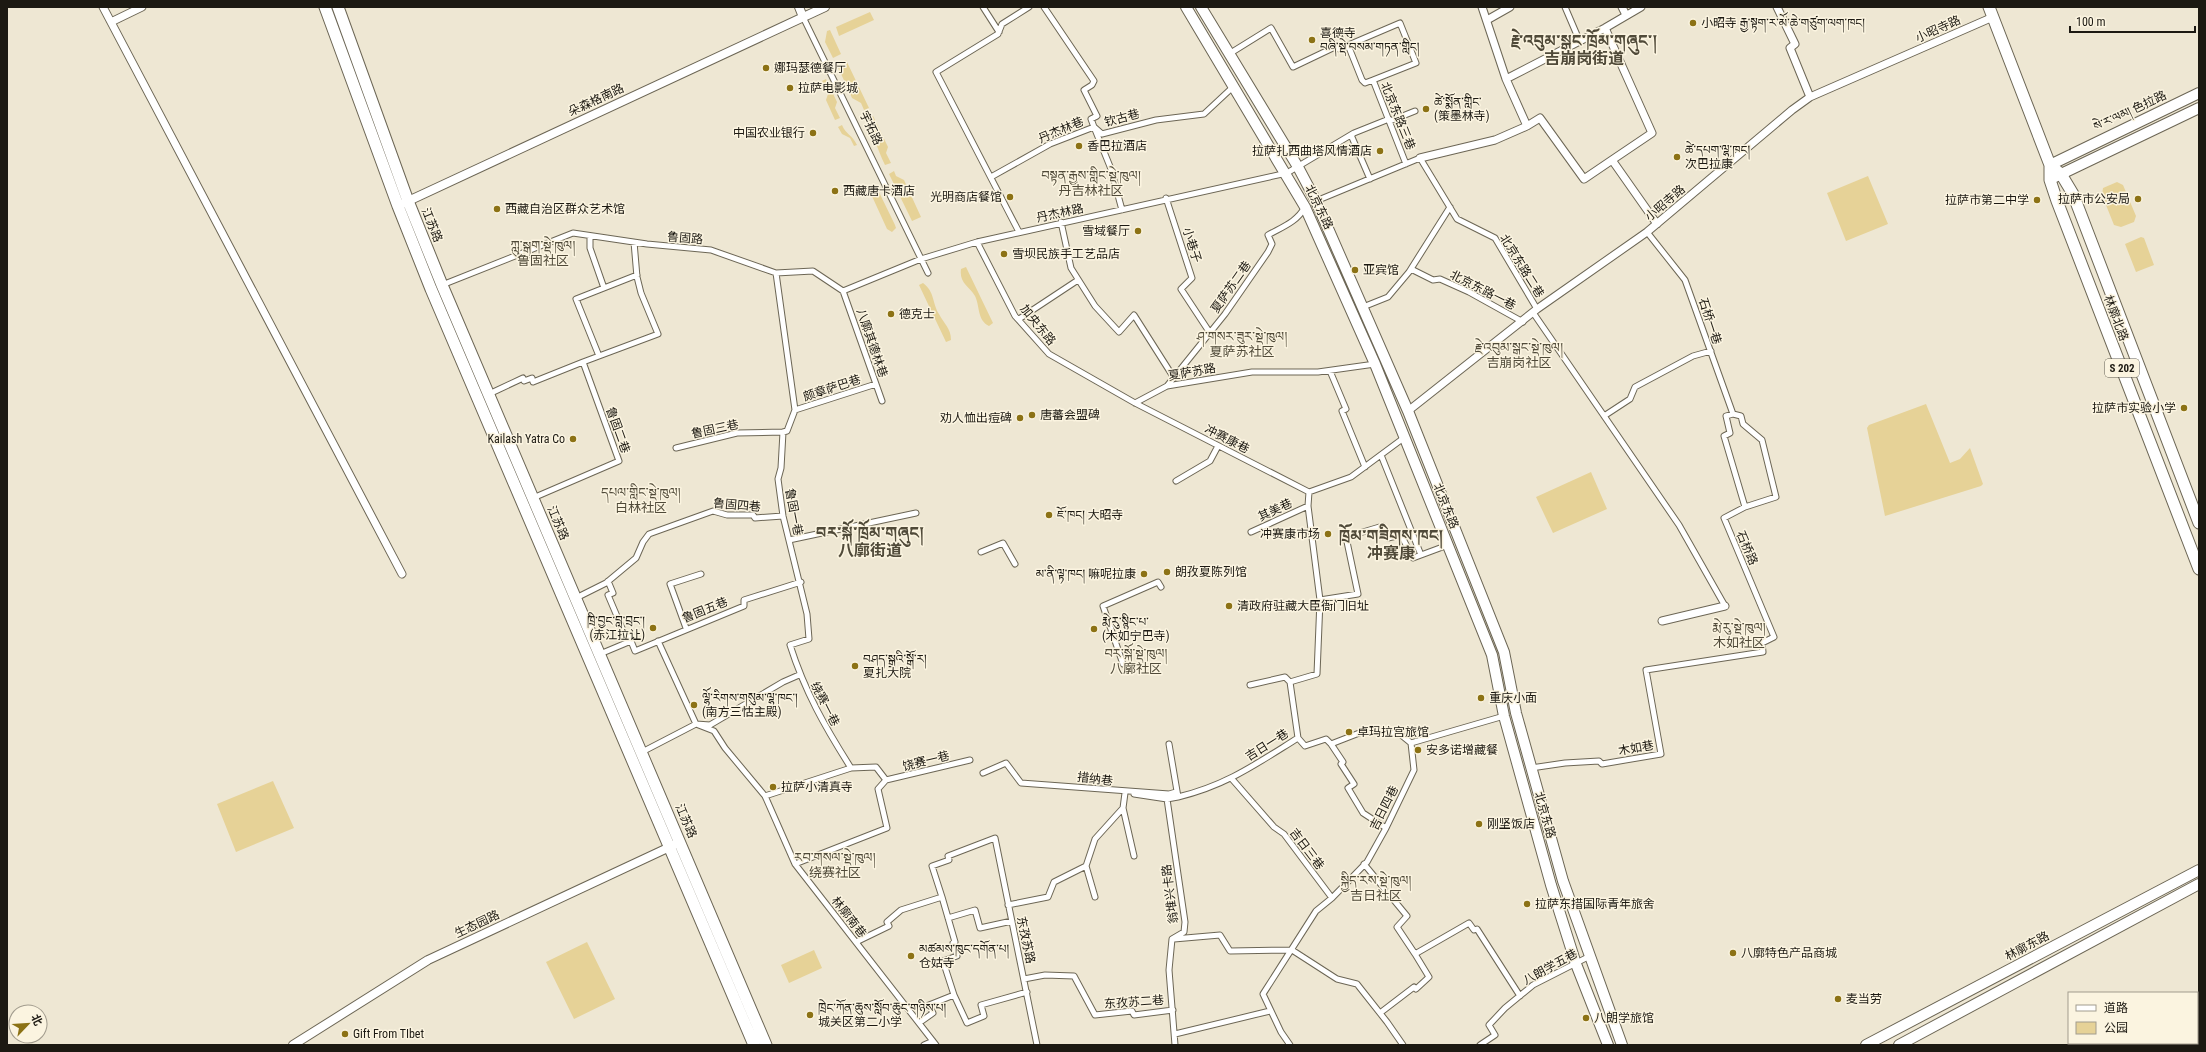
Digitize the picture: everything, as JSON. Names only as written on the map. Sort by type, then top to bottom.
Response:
[{"type":"main road","name":"江苏路","points":[[325,7],[398,206],[431,289],[754,1045]]},
{"type":"main road","name":"江苏路","points":[[338,7],[408,201],[442,285],[766,1045]]},
{"type":"main road","name":"北京东路","points":[[1186,7],[1287,173],[1305,207],[1375,364],[1405,437],[1492,655],[1504,716],[1551,885],[1576,964],[1608,1045]]},
{"type":"main road","name":"北京东路","points":[[1201,7],[1298,167],[1316,201],[1408,411],[1504,652],[1516,713],[1563,881],[1622,1045]]},
{"type":"main road","name":"林廓北路","points":[[1991,12],[2050,165],[2050,180],[2199,569]]},
{"type":"main road","name":"སེ་ར་ལམ། 色拉路","points":[[2050,165],[2072,152],[2199,93]]},
{"type":"main road","points":[[2050,180],[2199,108]]},
{"type":"main road","name":"林廓北路","points":[[2050,165],[2061,174],[2073,194],[2199,523]]},
{"type":"main road","name":"林廓东路","points":[[1866,1045],[2199,870]]},
{"type":"main road","points":[[1899,1045],[2199,884]]},
{"type":"street","points":[[103,7],[402,574]]},
{"type":"street","points":[[111,22],[142,7]]},
{"type":"street","name":"宇拓路","points":[[799,7],[928,272]]},
{"type":"street","name":"朵森格南路","points":[[398,206],[825,7]]},
{"type":"street","points":[[983,7],[999,32]]},
{"type":"street","points":[[1019,232],[936,72],[999,32],[1002,24],[1029,7]]},
{"type":"street","name":"丹杰林巷","points":[[991,177],[1050,144],[1094,127],[1091,119],[1097,116],[1084,90],[1092,85],[1094,81],[1044,7]]},
{"type":"street","points":[[1482,7],[1506,80],[1527,126]]},
{"type":"street","points":[[1487,20],[1510,7]]},
{"type":"street","points":[[1565,7],[1580,42]]},
{"type":"street","points":[[1622,7],[1626,14]]},
{"type":"street","points":[[1506,80],[1580,42],[1626,14],[1641,7]]},
{"type":"street","points":[[1777,7],[1795,44],[1790,48],[1810,97]]},
{"type":"street","name":"小昭寺路","points":[[1408,411],[1535,312],[1647,232],[1792,110],[1810,97],[1991,12]]},
{"type":"street","points":[[1229,54],[1271,28],[1293,67],[1337,46],[1339,49],[1400,23],[1416,63],[1373,80]]},
{"type":"street","points":[[1420,158],[1495,140],[1527,126],[1540,118],[1584,179],[1652,133],[1605,28]]},
{"type":"street","name":"北京东路三巷","points":[[1348,45],[1362,80],[1365,83],[1373,80],[1406,164]]},
{"type":"street","name":"钦古巷","points":[[1094,127],[1102,134],[1156,120],[1204,114],[1234,86]]},
{"type":"street","name":"丹杰林路","points":[[921,259],[977,242],[1019,232],[1122,210],[1166,198],[1287,173],[1351,135],[1415,111]]},
{"type":"street","name":"钦古巷","points":[[1094,127],[1111,169],[1122,210]]},
{"type":"street","points":[[1351,135],[1370,179]]},
{"type":"street","name":"北京东路三巷","points":[[1316,201],[1420,158]]},
{"type":"street","name":"北京东路二巷","points":[[1420,158],[1458,219],[1495,238],[1535,312]]},
{"type":"street","points":[[1612,160],[1657,224]]},
{"type":"street","name":"小巷子","points":[[1166,198],[1192,278],[1181,290],[1210,333]]},
{"type":"street","name":"夏萨苏二巷","points":[[1167,386],[1210,333],[1268,252],[1272,244],[1268,235],[1295,221],[1301,216],[1305,207]]},
{"type":"street","points":[[1363,307],[1388,297],[1411,269],[1450,207]]},
{"type":"street","points":[[1062,222],[1071,268],[1095,306],[1119,332],[1134,315],[1174,378]]},
{"type":"street","name":"石桥一巷","points":[[1604,416],[1630,399],[1635,387],[1693,356],[1711,351],[1686,280],[1647,232]]},
{"type":"street","name":"鲁固路","points":[[442,285],[573,233],[634,242],[711,250],[776,273],[813,271],[844,291]]},
{"type":"street","points":[[590,236],[590,248],[604,288]]},
{"type":"street","points":[[489,394],[523,378],[524,381],[532,378],[533,382],[584,362],[598,354],[658,334],[641,293],[637,275],[634,242]]},
{"type":"street","name":"加央东路","points":[[977,242],[1019,319],[1049,354],[1135,403]]},
{"type":"street","points":[[844,291],[921,259]]},
{"type":"street","name":"北京东路一巷","points":[[1411,269],[1433,280],[1440,279],[1469,292],[1523,322]]},
{"type":"street","name":"鲁固一巷","points":[[776,273],[794,410],[787,431],[783,432],[782,468],[778,479],[783,516],[801,582],[807,614],[809,639],[790,645]]},
{"type":"street","points":[[598,354],[576,299],[637,275]]},
{"type":"street","points":[[1019,319],[1078,280]]},
{"type":"street","name":"八廓其德林巷","points":[[844,291],[882,401]]},
{"type":"street","points":[[1535,312],[1679,525],[1725,606],[1662,621]]},
{"type":"street","points":[[1711,351],[1733,414]]},
{"type":"street","name":"鲁固二巷","points":[[533,498],[619,461],[584,362]]},
{"type":"street","name":"夏萨苏路","points":[[1135,403],[1167,386],[1252,372],[1330,370],[1375,364]]},
{"type":"street","points":[[1330,370],[1346,409],[1342,411],[1365,467]]},
{"type":"street","name":"颇章萨巴巷","points":[[794,410],[876,384]]},
{"type":"street","name":"冲赛康巷","points":[[1135,403],[1309,492]]},
{"type":"street","points":[[1733,414],[1740,416],[1743,424],[1762,440],[1776,497],[1745,508],[1724,436],[1730,433],[1726,416],[1733,414]]},
{"type":"street","name":"鲁固三巷","points":[[676,448],[737,433],[783,432]]},
{"type":"street","points":[[1250,685],[1285,677],[1290,682],[1317,674],[1320,600],[1308,506],[1309,492],[1351,477],[1405,437]]},
{"type":"street","points":[[1176,481],[1210,461],[1218,446]]},
{"type":"street","points":[[1381,455],[1421,555]]},
{"type":"street","name":"其美巷","points":[[1251,532],[1308,506]]},
{"type":"street","name":"石桥路","points":[[1646,670],[1763,652],[1762,643],[1774,637],[1724,518],[1745,508]]},
{"type":"street","name":"鲁固四巷","points":[[576,598],[608,581],[636,558],[643,542],[649,534],[713,511],[727,515],[752,515],[755,518],[783,516]]},
{"type":"street","points":[[789,540],[916,513]]},
{"type":"street","points":[[1320,600],[1358,594],[1346,537],[1383,526],[1388,538],[1401,535],[1413,558],[1448,545]]},
{"type":"street","points":[[981,552],[1003,543],[1015,564]]},
{"type":"street","points":[[686,628],[670,584],[701,574]]},
{"type":"street","points":[[600,654],[631,641],[628,634],[626,635],[608,595],[613,593],[608,581]]},
{"type":"street","name":"鲁固五巷","points":[[631,641],[635,651],[686,628],[744,606],[744,600],[801,582]]},
{"type":"street","points":[[1123,664],[1103,606],[1158,582],[1160,588]]},
{"type":"street","points":[[658,640],[696,724]]},
{"type":"street","name":"绕赛一巷","points":[[790,645],[799,675],[821,721],[851,768]]},
{"type":"street","name":"木如巷","points":[[1531,768],[1565,763],[1599,761],[1602,764],[1661,754],[1646,670]]},
{"type":"street","points":[[642,752],[696,724],[710,725],[783,682],[799,675]]},
{"type":"street","name":"吉日一巷","points":[[1177,794],[1203,791],[1232,779],[1298,738],[1290,682]]},
{"type":"street","points":[[1331,744],[1367,730],[1400,734],[1410,743],[1504,716]]},
{"type":"street","name":"林廓南巷","points":[[696,724],[714,731],[725,748],[765,796],[795,864],[858,941],[934,1043]]},
{"type":"street","points":[[1298,738],[1305,746],[1326,739],[1331,744],[1343,762],[1341,764],[1354,784],[1348,788],[1363,813],[1386,828]]},
{"type":"street","name":"吉日四巷","points":[[1270,1011],[1263,994],[1316,911],[1332,898],[1364,864],[1386,828],[1414,770],[1410,743]]},
{"type":"street","points":[[1169,744],[1177,794]]},
{"type":"street","name":"饶赛一巷","points":[[886,780],[970,760]]},
{"type":"street","points":[[983,773],[1006,763],[1021,783],[1177,794]]},
{"type":"street","points":[[765,796],[851,768],[876,767],[886,780],[878,789],[887,828],[795,864]]},
{"type":"street","name":"吉日三巷","points":[[1232,779],[1274,827],[1284,834],[1332,898]]},
{"type":"street","name":"措纳巷","points":[[1022,782],[1167,799]]},
{"type":"street","points":[[1125,793],[1122,808],[1134,856]]},
{"type":"street","points":[[1167,799],[1177,794]]},
{"type":"street","name":"翁堆兴卡路","points":[[1167,799],[1185,922],[1184,932],[1172,939],[1169,970],[1175,1045]]},
{"type":"street","points":[[1095,897],[1086,866],[1095,839],[1122,808]]},
{"type":"street","name":"东孜苏路","points":[[942,897],[932,866],[949,860],[948,856],[995,838],[1037,1045]]},
{"type":"street","name":"生态园路","points":[[293,1045],[428,960],[680,842]]},
{"type":"street","points":[[1364,864],[1407,916],[1397,927],[1429,977],[1380,1013]]},
{"type":"street","points":[[1008,905],[1048,896],[1054,882],[1086,866]]},
{"type":"street","points":[[858,941],[889,926],[887,922],[901,910],[942,897],[956,956],[943,961],[954,995],[968,1022],[984,1016],[981,1005],[1026,992]]},
{"type":"street","points":[[948,918],[975,910],[980,928],[1012,921]]},
{"type":"street","points":[[1415,954],[1469,923],[1474,930],[1477,929],[1520,996]]},
{"type":"street","points":[[858,941],[879,932]]},
{"type":"street","points":[[1172,939],[1220,935],[1230,951],[1292,950],[1337,979],[1357,984],[1403,1045]]},
{"type":"street","name":"八朗学五巷","points":[[1480,1045],[1495,1035],[1489,1025],[1520,996],[1534,985],[1590,956]]},
{"type":"street","name":"东孜苏二巷","points":[[1024,979],[1045,975],[1074,976],[1095,1015],[1132,1011],[1134,1014],[1173,1010]]},
{"type":"street","points":[[919,1023],[933,1013],[929,1006],[954,995]]},
{"type":"street","points":[[1174,1034],[1270,1011],[1290,1045]]},
{"type":"street","points":[[924,1045],[934,1043]]},
{"type":"green space","points":[[870,12],[874,20],[839,36],[836,27]]},
{"type":"green space","points":[[830,30],[841,54],[833,58],[825,42],[827,31]]},
{"type":"green space","points":[[846,60],[869,108],[864,110],[861,103],[852,98],[837,65]]},
{"type":"green space","points":[[826,79],[837,102],[835,108],[840,118],[835,120],[826,100],[828,94],[822,81]]},
{"type":"green space","points":[[873,116],[888,147],[886,153],[891,163],[885,165],[867,119]]},
{"type":"green space","points":[[842,125],[857,145],[854,146],[850,138],[842,134],[838,127]]},
{"type":"green space","points":[[894,171],[896,176],[904,180],[921,217],[912,221],[889,174]]},
{"type":"green space","points":[[1868,176],[1888,224],[1846,241],[1827,193]]},
{"type":"green space","points":[[2117,182],[2123,185],[2136,216],[2134,222],[2121,227],[2114,225],[2102,195],[2103,188]]},
{"type":"green space","points":[[878,190],[896,228],[892,232],[887,229],[871,194]]},
{"type":"green space","points":[[2141,237],[2144,238],[2154,265],[2136,272],[2125,244]]},
{"type":"green space","points":[[966,267],[993,323],[989,326],[982,320],[977,300],[963,281],[961,269]]},
{"type":"green space","points":[[923,283],[930,290],[937,310],[949,329],[951,340],[946,342],[919,285]]},
{"type":"green space","points":[[1926,404],[1950,463],[1960,459],[1970,448],[1983,484],[1981,486],[1885,516],[1867,428],[1869,425]]},
{"type":"green space","points":[[1591,472],[1607,509],[1553,533],[1536,497]]},
{"type":"green space","points":[[273,781],[294,828],[236,852],[217,804]]},
{"type":"green space","points":[[587,942],[615,999],[574,1019],[546,962]]},
{"type":"green space","points":[[814,950],[822,968],[789,983],[781,965]]},
{"type":"place","name":"小昭寺 རྒྱ་སྟག་ར་མོ་ཆེ་གཙུག་ལག་ཁང།","points":[[1693,23]]},
{"type":"place","name":"喜德寺 བཞི་སྡེ་བསམ་གཏན་གླིང།","points":[[1312,40]]},
{"type":"place","name":"娜玛瑟德餐厅","points":[[766,68]]},
{"type":"place","name":"拉萨电影城","points":[[790,88]]},
{"type":"place","name":"ཚེ་སྨོན་གླིང་ (策墨林寺)","points":[[1426,109]]},
{"type":"place","name":"中国农业银行","points":[[813,133]]},
{"type":"place","name":"香巴拉酒店","points":[[1079,146]]},
{"type":"place","name":"拉萨扎西曲塔风情酒店","points":[[1380,151]]},
{"type":"place","name":"ཚེ་དཔག་ལྷ་ཁང། 次巴拉康","points":[[1677,157]]},
{"type":"place","name":"西藏唐卡酒店","points":[[835,191]]},
{"type":"place","name":"光明商店餐馆","points":[[1010,197]]},
{"type":"place","name":"拉萨市公安局","points":[[2138,199]]},
{"type":"place","name":"拉萨市第二中学","points":[[2037,200]]},
{"type":"place","name":"西藏自治区群众艺术馆","points":[[497,209]]},
{"type":"place","name":"雪域餐厅","points":[[1138,231]]},
{"type":"place","name":"雪坝民族手工艺品店","points":[[1004,254]]},
{"type":"place","name":"亚宾馆","points":[[1355,270]]},
{"type":"place","name":"德克士","points":[[891,314]]},
{"type":"place","name":"拉萨市实验小学","points":[[2184,408]]},
{"type":"place","name":"唐蕃会盟碑","points":[[1032,415]]},
{"type":"place","name":"劝人恤出痘碑","points":[[1020,418]]},
{"type":"place","name":"Kailash Yatra Co","points":[[573,439]]},
{"type":"place","name":"ཇོ་ཁང། 大昭寺","points":[[1049,515]]},
{"type":"place","name":"冲赛康市场","points":[[1328,534]]},
{"type":"place","name":"朗孜夏陈列馆","points":[[1167,572]]},
{"type":"place","name":"མ་ནི་ལྟ་ཁང། 嘛呢拉康","points":[[1144,574]]},
{"type":"place","name":"清政府驻藏大臣衙门旧址","points":[[1229,606]]},
{"type":"place","name":"ཁྲི་བྱང་བླ་བྲང་། (赤江拉让)","points":[[653,628]]},
{"type":"place","name":"རྨེ་རུ་སྙིང་པ་ (木如宁巴寺)","points":[[1094,629]]},
{"type":"place","name":"བཤད་སྒྲའི་སྒོ་ར། 夏扎大院","points":[[855,666]]},
{"type":"place","name":"重庆小面","points":[[1481,698]]},
{"type":"place","name":"ལྷོ་རིགས་གསུམ་ལྷ་ཁང་། (南方三怙主殿)","points":[[694,705]]},
{"type":"place","name":"卓玛拉宫旅馆","points":[[1349,732]]},
{"type":"place","name":"安多诺增藏餐","points":[[1418,750]]},
{"type":"place","name":"拉萨小清真寺","points":[[773,787]]},
{"type":"place","name":"刚坚饭店","points":[[1479,824]]},
{"type":"place","name":"拉萨东措国际青年旅舍","points":[[1527,904]]},
{"type":"place","name":"八廓特色产品商城","points":[[1733,953]]},
{"type":"place","name":"མཚམས་ཁུང་དགོན་པ། 仓姑寺","points":[[911,956]]},
{"type":"place","name":"麦当劳","points":[[1838,999]]},
{"type":"place","name":"ཁྲེང་ཀོན་ཆུས་སློབ་ཆུང་གཉིས་པ། 城关区第二小学","points":[[810,1015]]},
{"type":"place","name":"八朗学旅馆","points":[[1586,1018]]},
{"type":"place","name":"Gift From TIbet","points":[[345,1034]]},
{"type":"district","name":"རྗེ་འབུམ་སྒང་ཁྲོམ་གཞུང་། 吉崩岗街道","points":[[1584,49]]},
{"type":"district","name":"བསྟན་རྒྱས་གླིང་སྡེ་ཁུལ། 丹吉林社区","points":[[1091,182]]},
{"type":"district","name":"ཀླུ་སྒུག་སྡེ་ཁུལ། 鲁固社区","points":[[543,252]]},
{"type":"district","name":"ཤ་གསར་ཟུར་སྡེ་ཁུལ། 夏萨苏社区","points":[[1242,344]]},
{"type":"district","name":"རྗེ་འབུམ་སྒང་སྡེ་ཁུལ། 吉崩岗社区","points":[[1519,354]]},
{"type":"district","name":"དཔལ་གླིང་སྡེ་ཁུལ། 白林社区","points":[[641,500]]},
{"type":"district","name":"བར་སྐོ་ཁྲོམ་གཞུང། 八廓街道","points":[[870,541]]},
{"type":"district","name":"ཁྲོམ་གཟིགས་ཁང། 冲赛康","points":[[1391,544]]},
{"type":"district","name":"རྨེ་རུ་སྡེ་ཁུལ། 木如社区","points":[[1739,634]]},
{"type":"district","name":"བར་སྐོ་སྡེ་ཁུལ། 八廓社区","points":[[1136,660]]},
{"type":"district","name":"རབ་གསལ་སྡེ་ཁུལ། 绕赛社区","points":[[835,864]]},
{"type":"district","name":"སྐྱིད་རས་སྡེ་ཁུལ། 吉日社区","points":[[1376,888]]}]
